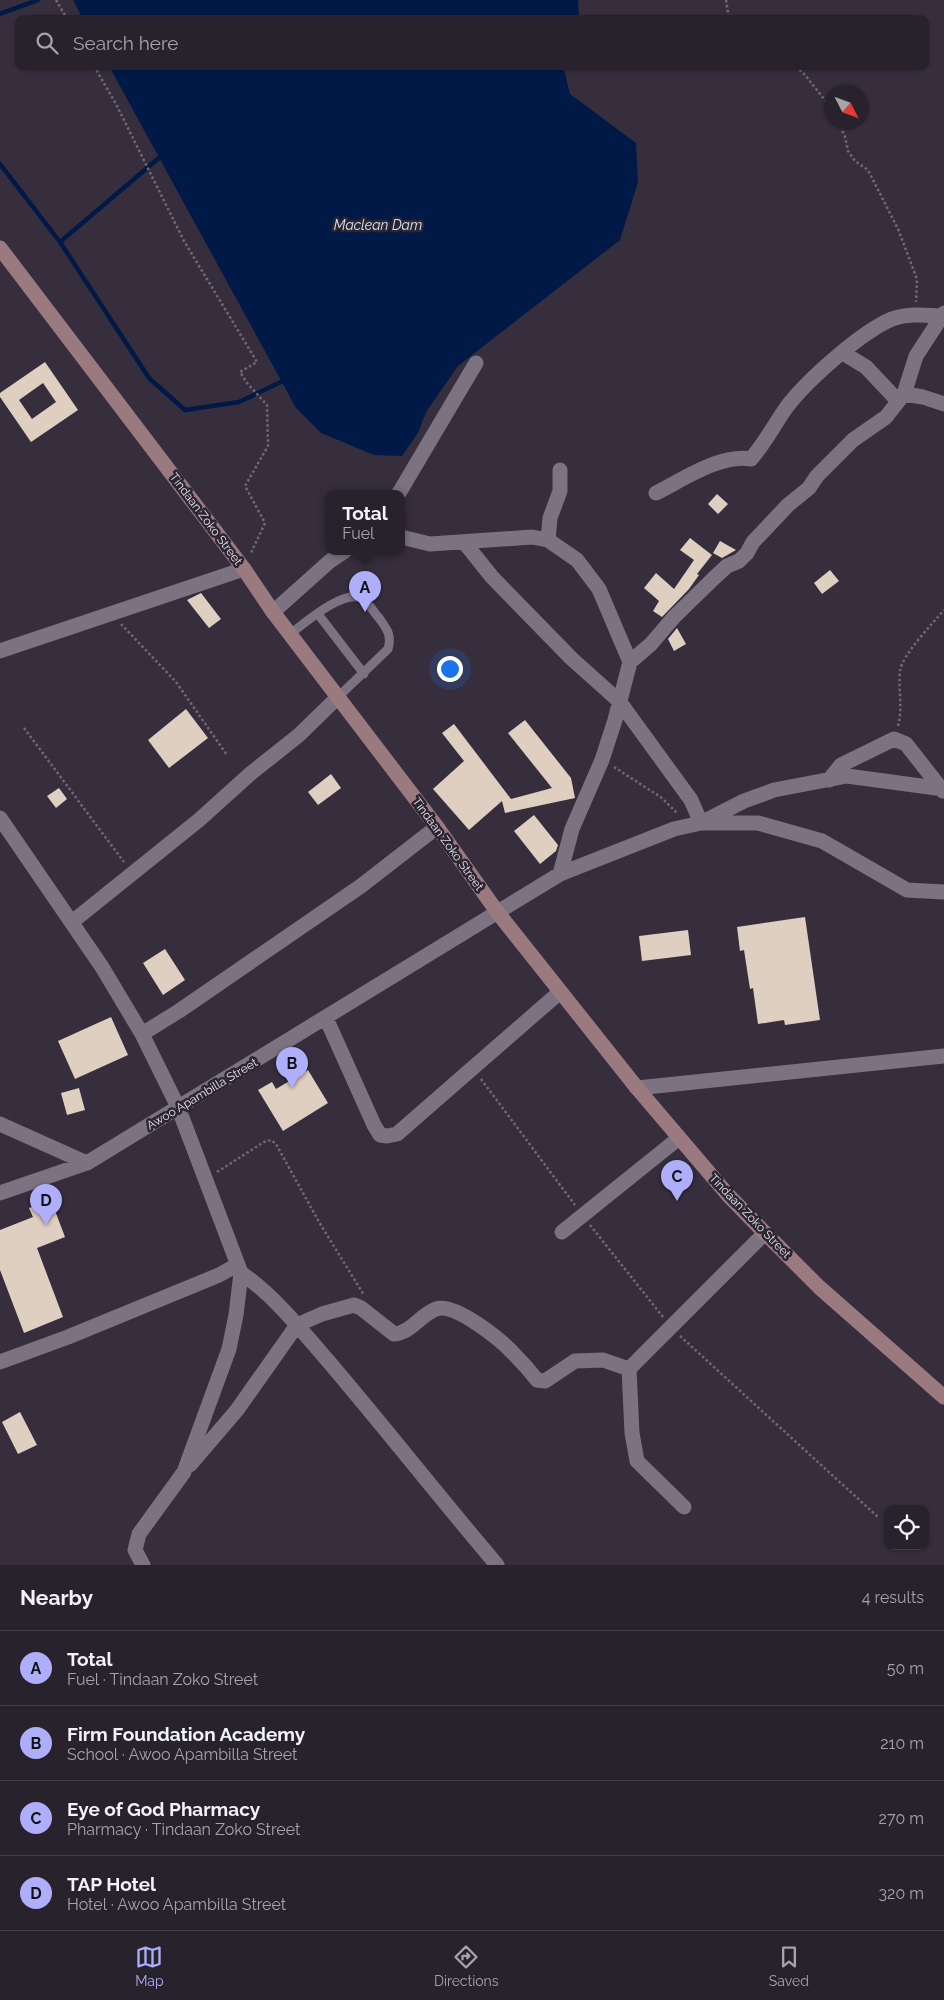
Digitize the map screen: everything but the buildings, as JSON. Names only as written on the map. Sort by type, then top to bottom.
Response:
[{"type":"main road","name":"Tindaan Zoko Street","points":[[0,248],[244,569],[273,612],[437,828],[498,913],[637,1088],[728,1195],[765,1233],[819,1287],[944,1397]]},
{"type":"street","points":[[656,493],[720,462],[738,457],[751,459],[761,448],[787,407],[820,372],[865,335],[892,319],[916,314],[943,315]]},
{"type":"street","points":[[560,874],[572,829],[602,760],[630,662],[652,644],[674,617],[713,578],[727,566],[739,561],[747,552],[752,542],[788,505],[809,488],[817,476],[853,440],[886,417],[901,398],[916,356],[943,315]]},
{"type":"street","points":[[843,353],[866,367],[901,398],[923,397],[944,404]]},
{"type":"street","points":[[401,490],[476,364]]},
{"type":"street","points":[[548,540],[550,518],[560,492],[560,470]]},
{"type":"street","points":[[405,538],[430,544],[532,537],[548,540],[577,560],[600,589],[630,662]]},
{"type":"street","points":[[464,542],[492,577],[572,660],[619,701],[691,800],[696,824]]},
{"type":"street","points":[[273,612],[339,555]]},
{"type":"street","points":[[0,650],[244,569]]},
{"type":"street","points":[[72,922],[299,735],[338,697]]},
{"type":"street","points":[[829,780],[841,765],[894,739],[906,744],[943,790]]},
{"type":"street","points":[[696,824],[744,801],[774,790],[847,776],[943,790]]},
{"type":"street","points":[[0,818],[6,837],[72,922],[142,1034],[178,1107],[239,1269],[236,1315],[229,1349],[184,1472]]},
{"type":"street","points":[[696,824],[758,823],[822,841],[907,890],[944,892]]},
{"type":"street","name":"Awoo Apambilla Street","points":[[0,1194],[87,1163],[560,874],[674,829],[696,824]]},
{"type":"street","points":[[142,1034],[179,1011],[361,886],[437,828]]},
{"type":"street","points":[[326,1018],[380,1135],[387,1136],[397,1134],[560,992]]},
{"type":"street","points":[[637,1088],[944,1056]]},
{"type":"street","points":[[0,1124],[87,1163]]},
{"type":"street","points":[[562,1232],[679,1138]]},
{"type":"street","points":[[684,1507],[637,1461],[632,1433],[629,1369],[765,1233]]},
{"type":"street","points":[[239,1269],[256,1283],[297,1325],[497,1565]]},
{"type":"street","points":[[0,1362],[86,1330],[218,1275],[239,1269]]},
{"type":"street","points":[[142,1565],[136,1550],[139,1534],[184,1472],[237,1410],[297,1325],[322,1314],[354,1306],[361,1308],[394,1334],[402,1334],[436,1309],[446,1309],[475,1322],[514,1353],[537,1380],[545,1381],[575,1361],[603,1360],[629,1369]]},
{"type":"lane","points":[[290,634],[342,599],[353,596],[363,598],[389,631],[390,641],[388,650],[338,697]]},
{"type":"lane","points":[[318,614],[364,674]]},
{"type":"path","points":[[56,0],[65,15]]},
{"type":"path","points":[[726,0],[728,15]]},
{"type":"path","points":[[96,70],[116,104],[184,241],[257,362],[240,372],[247,383],[267,405],[268,446],[245,486],[265,523],[244,569]]},
{"type":"path","points":[[800,70],[824,99]]},
{"type":"path","points":[[842,130],[848,151],[855,161],[868,170],[901,238],[917,279],[916,314]]},
{"type":"path","points":[[894,739],[900,716],[900,668],[912,648],[944,610]]},
{"type":"path","points":[[111,614],[176,682],[227,755]]},
{"type":"path","points":[[24,728],[132,874]]},
{"type":"path","points":[[602,760],[662,798],[696,824]]},
{"type":"path","points":[[473,1069],[582,1216],[670,1327],[878,1517]]},
{"type":"path","points":[[205,1179],[264,1142],[271,1140],[276,1144],[319,1222],[363,1292],[364,1297],[361,1308]]},
{"type":"water","points":[[73,0],[578,0],[579,15],[81,15]]},
{"type":"water","name":"Maclean Dam","points":[[111,70],[564,70],[570,94],[636,143],[638,182],[620,240],[458,366],[426,412],[418,433],[402,456],[374,455],[321,433],[296,408]]},
{"type":"waterway","points":[[0,14],[38,0]]},
{"type":"waterway","points":[[60,242],[160,157]]},
{"type":"waterway","points":[[0,164],[60,242],[149,378],[185,410],[239,402],[283,381]]},
{"type":"place","name":"Total","points":[[365,612]]},
{"type":"place","name":"Firm Foundation Academy","points":[[292,1088]]},
{"type":"place","name":"Eye of God Pharmacy","points":[[677,1201]]},
{"type":"place","name":"TAP Hotel","points":[[46,1225]]}]
